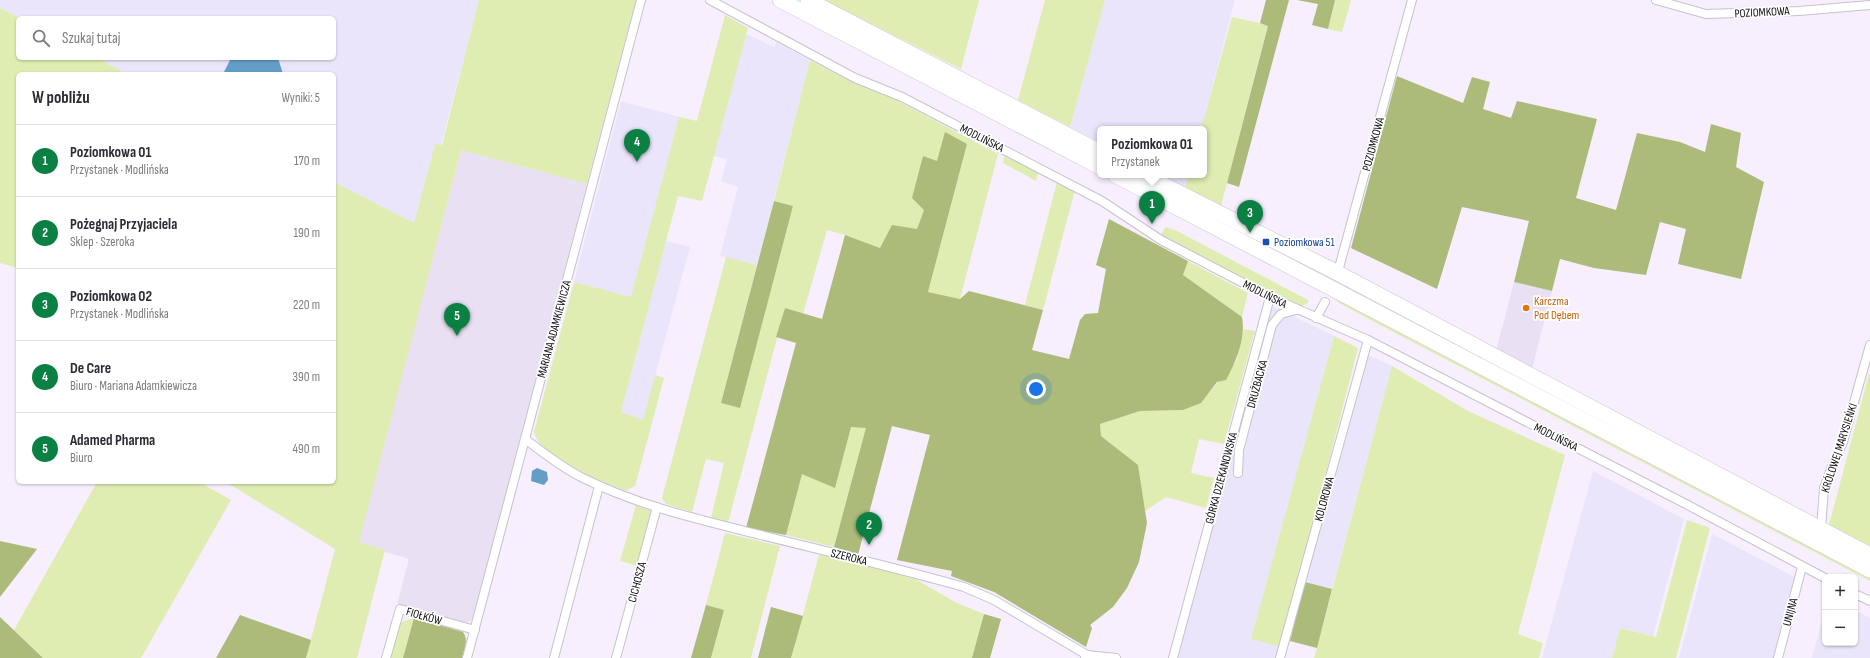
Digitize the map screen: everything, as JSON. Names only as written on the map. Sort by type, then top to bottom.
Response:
[{"type":"highway","points":[[780,0],[1097,165]]},
{"type":"highway","points":[[808,0],[1097,150]]},
{"type":"highway","points":[[1121,178],[1331,288],[1820,536],[1870,554]]},
{"type":"highway","points":[[1150,178],[1338,273],[1820,536],[1870,570]]},
{"type":"street","name":"MARIANA ADAMKIEWICZA","points":[[467,658],[640,0]]},
{"type":"street","name":"MODLIŃSKA","points":[[710,0],[856,78],[902,97],[1102,201],[1161,240],[1270,297],[1296,310],[1368,340],[1684,503],[1822,577]]},
{"type":"street","name":"POZIOMKOWA","points":[[1331,288],[1338,273],[1412,0]]},
{"type":"street","name":"POZIOMKOWA","points":[[1656,0],[1706,14],[1798,11],[1870,5]]},
{"type":"street","name":"GÓRKA DZIEKANOWSKA","points":[[1173,658],[1270,297]]},
{"type":"street","points":[[1316,318],[1325,302]]},
{"type":"street","name":"DRUŻBACKA","points":[[1238,473],[1239,450],[1272,325],[1281,314],[1296,310]]},
{"type":"street","name":"KOLOROWA","points":[[1280,658],[1368,340]]},
{"type":"street","name":"KRÓLOWEJ MARYSIEŃKI","points":[[1820,536],[1824,488],[1843,442],[1870,345]]},
{"type":"street","name":"SZEROKA","points":[[525,439],[566,468],[599,486],[657,507],[726,526],[964,586],[994,600],[1086,657]]},
{"type":"street","points":[[554,658],[599,486]]},
{"type":"street","name":"CICHOSZA","points":[[616,658],[657,507]]},
{"type":"street","name":"UNIJNA","points":[[1778,658],[1802,567]]},
{"type":"street","points":[[1858,595],[1870,601]]},
{"type":"street","name":"FIOŁKÓW","points":[[386,658],[400,609],[475,630]]},
{"type":"street","points":[[1086,657],[1116,658]]},
{"type":"shaded area","points":[[0,0],[479,0],[441,145],[435,144],[414,223],[336,183],[336,72],[123,72],[101,60],[336,60],[336,16],[16,16],[0,8]]},
{"type":"shaded area","points":[[1105,0],[1235,0],[1202,126],[1097,126],[1097,141],[1070,127]]},
{"type":"shaded area","points":[[746,34],[775,47],[776,42],[810,60],[757,265],[720,256],[738,187],[721,181],[727,159],[714,156]]},
{"type":"shaded area","points":[[621,101],[679,117],[631,298],[574,282]]},
{"type":"shaded area","points":[[461,150],[587,184],[473,620],[465,623],[397,604],[409,559],[358,542]]},
{"type":"shaded area","points":[[1168,178],[1188,178],[1185,187]]},
{"type":"shaded area","points":[[666,241],[690,247],[643,420],[621,412]]},
{"type":"shaded area","points":[[1514,282],[1552,291],[1532,369],[1496,351]]},
{"type":"shaded area","points":[[1272,306],[1334,336],[1251,639],[1279,646],[1276,658],[1177,658]]},
{"type":"shaded area","points":[[1368,355],[1392,366],[1332,589],[1305,582]]},
{"type":"shaded area","points":[[1593,471],[1684,519],[1653,636],[1620,628],[1612,658],[1542,658]]},
{"type":"shaded area","points":[[1712,534],[1798,579],[1776,658],[1679,658]]},
{"type":"shaded area","points":[[1858,612],[1870,618],[1870,658],[1812,658],[1822,620],[1822,646],[1858,646]]},
{"type":"green space","points":[[479,0],[636,0],[587,184],[461,150],[359,542],[385,550],[357,658],[306,658],[335,549],[229,484],[336,484],[336,183],[414,223],[435,144],[442,145]]},
{"type":"green space","points":[[824,0],[979,0],[961,69]]},
{"type":"green space","points":[[1045,0],[1105,0],[1070,127],[1018,100]]},
{"type":"green space","points":[[1266,0],[1289,0],[1239,187],[1227,183],[1268,26],[1260,23]]},
{"type":"green space","points":[[1297,0],[1335,0],[1328,29],[1312,25],[1318,4]]},
{"type":"green space","points":[[1335,0],[1351,0],[1342,32],[1328,29]]},
{"type":"green space","points":[[0,8],[16,16],[16,60],[101,60],[123,72],[16,72],[16,267],[0,263]]},
{"type":"green space","points":[[725,15],[748,28],[702,201],[678,196],[621,412],[643,420],[655,375],[664,378],[635,486],[626,491],[588,475],[559,460],[539,442],[534,432],[574,282],[631,297],[679,117],[697,121]]},
{"type":"green space","points":[[1232,17],[1268,25],[1221,206],[1185,187],[1188,178],[1207,178],[1207,126],[1202,126]]},
{"type":"green space","points":[[810,60],[854,83],[881,92],[998,154],[960,299],[928,292],[967,144],[937,162],[922,156],[924,210],[917,229],[880,248],[827,230],[803,314],[785,308],[728,523],[711,518],[724,463],[706,459],[692,512],[666,504],[662,498],[726,257],[757,265],[721,403],[740,408],[793,206],[774,201]]},
{"type":"green space","points":[[1397,76],[1463,103],[1472,77],[1490,82],[1483,109],[1511,118],[1517,101],[1597,119],[1576,198],[1616,210],[1637,133],[1680,142],[1705,152],[1711,124],[1741,133],[1736,167],[1764,182],[1741,279],[1678,264],[1686,229],[1660,222],[1646,275],[1594,268],[1560,259],[1552,291],[1514,282],[1529,221],[1462,207],[1437,289],[1351,248]]},
{"type":"green space","points":[[945,132],[967,144],[928,292],[960,299],[969,291],[1043,310],[1032,350],[1069,359],[1080,320],[1085,314],[1098,313],[1106,269],[1096,265],[1109,219],[1188,261],[1183,275],[1242,317],[1243,333],[1237,358],[1230,373],[1226,380],[1217,382],[1201,403],[1183,410],[1140,411],[1100,424],[1101,436],[1138,465],[1147,523],[1139,562],[1127,588],[1113,607],[1090,625],[1092,628],[1086,647],[994,592],[951,576],[952,571],[897,560],[930,435],[892,426],[858,555],[834,547],[866,428],[851,427],[835,488],[802,474],[786,535],[746,528],[796,343],[776,337],[785,308],[822,319],[845,235],[880,248],[892,225],[917,229],[924,210],[912,198],[923,156],[937,161]]},
{"type":"green space","points":[[1004,156],[1038,172],[1036,181],[1003,163]]},
{"type":"green space","points":[[1057,182],[1075,190],[1043,310],[1025,305]]},
{"type":"green space","points":[[774,201],[793,206],[740,408],[721,403]]},
{"type":"green space","points":[[1166,227],[1177,231],[1308,300],[1308,303],[1298,308],[1281,296],[1231,272],[1161,235]]},
{"type":"green space","points":[[1188,261],[1248,293],[1242,317],[1183,275]]},
{"type":"green space","points":[[1330,296],[1870,575],[1870,581],[1858,574],[1341,304]]},
{"type":"green space","points":[[1244,329],[1255,331],[1224,444],[1199,439],[1191,473],[1214,478],[1206,508],[1166,497],[1145,511],[1138,465],[1101,436],[1100,424],[1140,411],[1183,410],[1200,403],[1236,362]]},
{"type":"green space","points":[[1334,336],[1358,348],[1281,647],[1251,639]]},
{"type":"green space","points":[[1392,366],[1468,411],[1565,455],[1518,634],[1543,643],[1539,658],[1314,658]]},
{"type":"green space","points":[[1870,374],[1870,546],[1829,525]]},
{"type":"green space","points":[[851,426],[867,428],[834,547],[786,535],[802,473],[835,487]]},
{"type":"green space","points":[[96,484],[203,484],[231,500],[141,658],[43,658],[14,630]]},
{"type":"green space","points":[[636,505],[653,512],[638,566],[620,561]]},
{"type":"green space","points":[[1687,520],[1710,528],[1676,658],[1612,658],[1620,628],[1656,637]]},
{"type":"green space","points":[[725,533],[780,546],[751,658],[711,658],[724,610],[706,605]]},
{"type":"green space","points":[[0,541],[37,549],[0,597]]},
{"type":"green space","points":[[819,555],[855,562],[915,579],[957,603],[984,614],[972,658],[791,658]]},
{"type":"green space","points":[[1305,582],[1332,589],[1317,648],[1290,641]]},
{"type":"green space","points":[[706,605],[724,610],[711,658],[691,658]]},
{"type":"green space","points":[[771,607],[803,616],[791,658],[758,658]]},
{"type":"green space","points":[[984,614],[1001,619],[990,658],[972,658]]},
{"type":"green space","points":[[240,615],[311,640],[306,658],[216,658]]},
{"type":"green space","points":[[0,617],[43,658],[0,658]]},
{"type":"green space","points":[[414,618],[403,658],[390,658],[399,623]]},
{"type":"green space","points":[[414,618],[463,632],[466,641],[462,658],[403,658]]},
{"type":"water","points":[[230,60],[279,60],[282,72],[224,72]]},
{"type":"water","points":[[537,468],[547,472],[548,480],[544,485],[531,481],[532,471]]},
{"type":"place","name":"De Care","points":[[637,162]]},
{"type":"place","name":"Poziomkowa 01","points":[[1152,224]]},
{"type":"place","name":"Poziomkowa 02","points":[[1250,233]]},
{"type":"place","name":"Poziomkowa 51","points":[[1266,242]]},
{"type":"place","name":"Karczma Pod Dębem","points":[[1526,308]]},
{"type":"place","name":"Adamed Pharma","points":[[457,336]]},
{"type":"place","name":"Pożegnaj Przyjaciela","points":[[869,545]]}]
